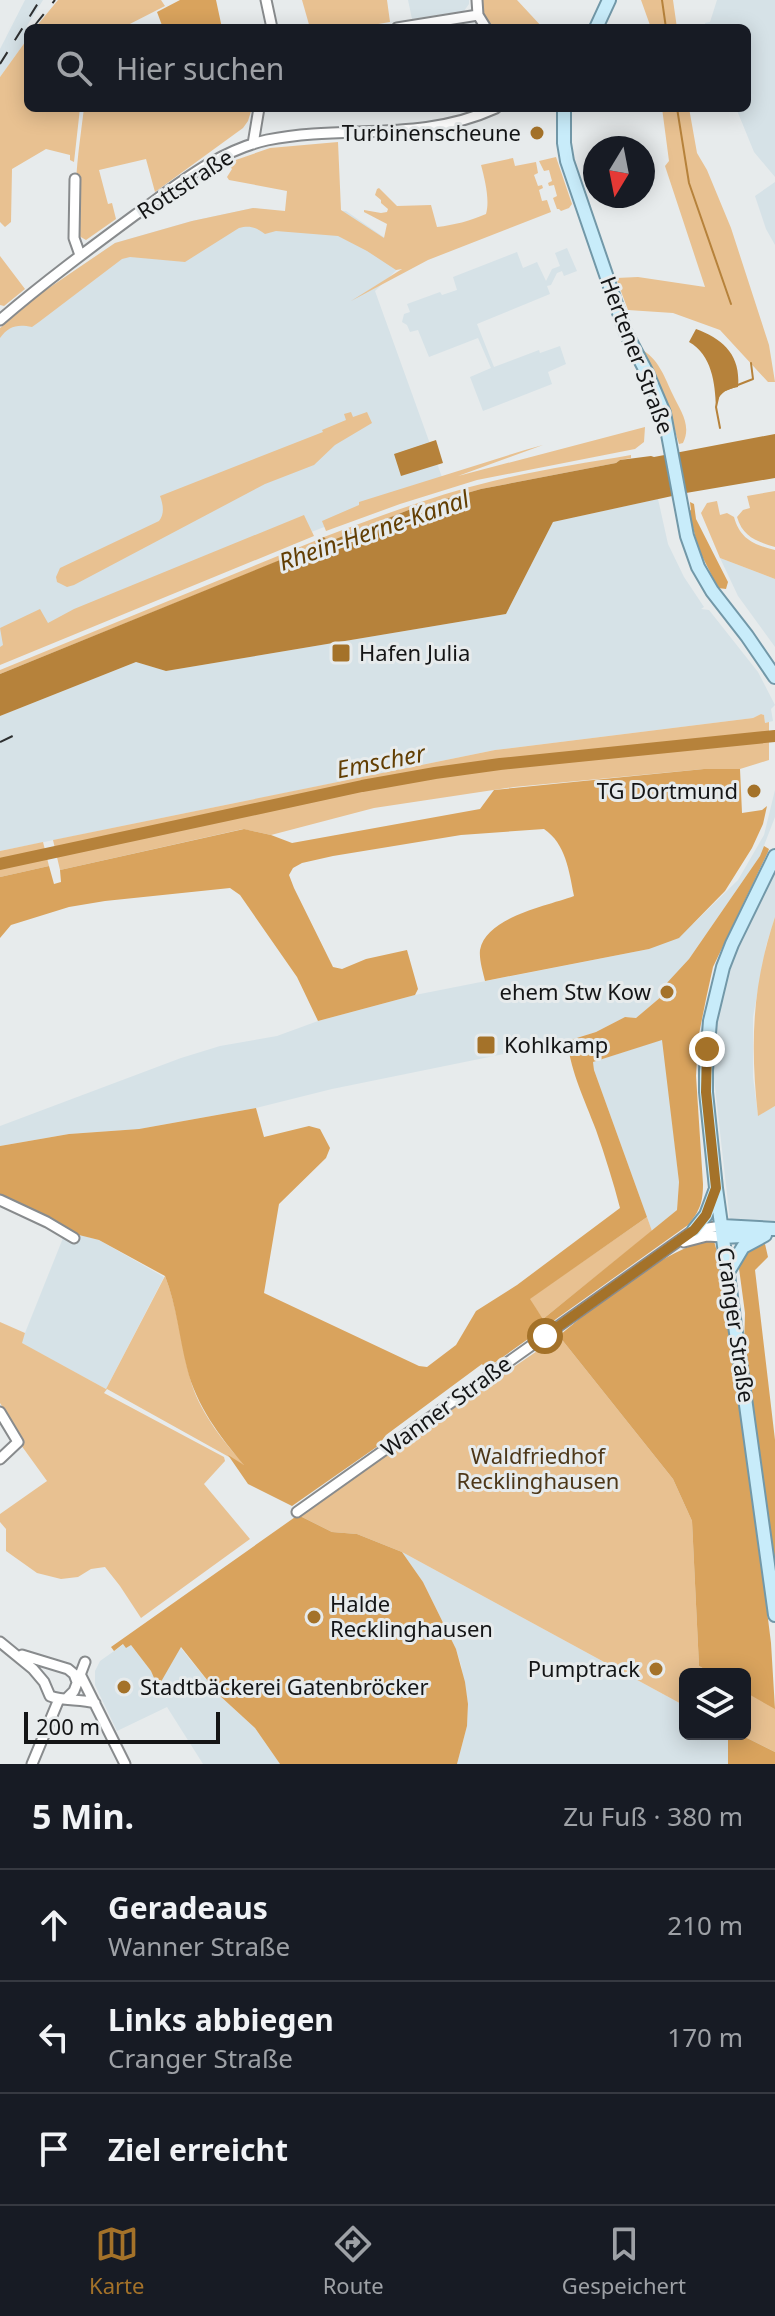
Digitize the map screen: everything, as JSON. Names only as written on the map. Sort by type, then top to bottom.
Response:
[{"type":"main road","points":[[598,24],[609,0]]},
{"type":"main road","name":"Hertener Straße","points":[[564,112],[564,143],[579,201],[626,333],[659,400],[671,445],[687,536],[704,578],[775,677]]},
{"type":"main road","name":"Cranger Straße","points":[[775,856],[732,944],[719,981],[710,1021],[706,1092],[716,1188],[775,1615]]},
{"type":"main road","points":[[694,1230],[706,1215],[716,1188]]},
{"type":"main road","points":[[722,1231],[771,1231]]},
{"type":"main road","points":[[728,1272],[743,1247],[771,1231]]},
{"type":"street","points":[[266,0],[271,24]]},
{"type":"street","points":[[477,0],[478,15],[484,24]]},
{"type":"street","points":[[422,24],[478,15]]},
{"type":"street","points":[[253,144],[258,112]]},
{"type":"street","name":"Rottstraße","points":[[0,320],[80,255],[225,155],[253,144],[286,137],[440,127],[486,112]]},
{"type":"street","points":[[75,179],[74,238],[80,255]]},
{"type":"street","points":[[0,1200],[74,1238]]},
{"type":"street","name":"Wanner Straße","points":[[297,1512],[694,1230],[722,1231]]},
{"type":"street","name":"Wanner Straße","points":[[673,1245],[722,1231]]},
{"type":"street","points":[[0,1412],[18,1442],[0,1459]]},
{"type":"street","points":[[0,1642],[44,1682],[50,1696],[95,1703]]},
{"type":"street","points":[[14,1652],[64,1668],[79,1679],[95,1703],[125,1764]]},
{"type":"street","points":[[32,1764],[63,1698],[74,1691],[85,1662],[50,1670],[44,1682]]},
{"type":"shaded area","points":[[25,0],[43,0],[28,24],[24,24],[24,44],[0,77],[0,49]]},
{"type":"shaded area","points":[[180,0],[216,0],[221,24],[162,24],[157,12]]},
{"type":"shaded area","points":[[408,0],[469,0],[469,4],[464,11],[412,19]]},
{"type":"shaded area","points":[[717,0],[775,0],[775,177],[754,152],[738,112],[751,112],[751,24],[705,24],[710,22]]},
{"type":"shaded area","points":[[775,182],[775,245],[755,196]]},
{"type":"shaded area","points":[[253,208],[285,212],[346,211],[385,238],[415,252],[375,291],[443,480],[0,655],[0,331],[67,276],[115,243]]},
{"type":"shaded area","points":[[567,248],[577,271],[564,276],[562,271],[557,273],[551,285],[547,286],[550,294],[477,324],[494,367],[539,350],[540,353],[560,346],[566,364],[548,372],[552,384],[483,411],[470,377],[491,368],[478,338],[429,357],[418,330],[410,332],[402,322],[404,314],[410,312],[407,304],[440,292],[442,295],[457,290],[453,277],[517,252],[523,268],[537,262],[546,281],[552,269],[560,266],[555,253]]},
{"type":"shaded area","points":[[658,499],[668,544],[684,577],[704,607],[701,609],[709,610],[758,672],[775,705],[771,709],[773,721],[765,723],[761,714],[753,718],[495,750],[0,851],[0,716],[136,662],[166,671],[506,614],[553,522]]},
{"type":"shaded area","points":[[690,502],[694,504],[696,519],[728,582],[726,589],[718,588],[698,548],[689,511]]},
{"type":"shaded area","points":[[720,558],[775,579],[775,647],[738,596]]},
{"type":"shaded area","points":[[704,769],[740,769],[742,813],[762,810],[767,806],[763,824],[725,891],[679,938],[649,949],[485,981],[480,950],[493,929],[519,914],[574,896],[562,850],[544,829],[461,835],[333,856],[293,868],[289,875],[294,888],[333,967],[342,969],[366,959],[407,950],[418,989],[415,995],[318,1021],[297,977],[240,895],[230,888],[69,907],[11,925],[0,938],[0,877],[49,866],[54,884],[61,882],[60,870],[244,829],[292,843],[480,809],[494,790]]},
{"type":"shaded area","points":[[775,790],[775,817],[760,856],[689,959],[666,985],[662,996],[636,1018],[625,1017],[596,1032],[567,1041],[332,1089],[256,1108],[139,1129],[69,1134],[0,1146],[0,1126],[220,1046],[277,1036],[318,1021],[415,995],[649,949],[694,923],[738,880],[764,835]]},
{"type":"shaded area","points":[[764,846],[769,849],[713,967],[698,1039],[696,1076],[703,1190],[700,1206],[692,1220],[486,1369],[482,1364],[386,1435],[378,1446],[292,1506],[248,1484],[228,1455],[244,1465],[218,1432],[196,1395],[165,1276],[99,1240],[79,1235],[0,1195],[0,1146],[69,1134],[139,1129],[256,1108],[264,1137],[309,1126],[320,1129],[330,1148],[326,1158],[279,1204],[264,1293],[427,1367],[456,1345],[476,1311],[517,1285],[620,1208],[575,1076],[567,1041],[596,1032],[625,1017],[636,1018],[662,996],[665,985],[689,959]],"holes":[[[662,1040],[679,1182],[677,1210],[543,1319],[530,1299],[647,1217],[593,1062]]]},
{"type":"shaded area","points":[[775,870],[775,917],[766,946],[753,1017],[753,1077],[758,1115],[775,1106],[775,1222],[730,1221],[711,1052],[720,996],[740,937]]},
{"type":"shaded area","points":[[663,1039],[679,1182],[677,1210],[652,1231],[593,1062]]},
{"type":"shaded area","points":[[67,1228],[99,1240],[164,1277],[106,1389],[21,1343]]},
{"type":"shaded area","points":[[714,1241],[717,1252],[760,1555],[771,1643],[775,1709],[751,1695],[751,1668],[699,1666],[692,1521],[673,1479],[559,1336],[648,1268],[687,1247]]},
{"type":"shaded area","points":[[765,1244],[768,1257],[755,1270],[775,1440],[775,1574],[744,1347],[745,1313],[738,1261],[743,1253]]},
{"type":"shaded area","points":[[298,1515],[332,1532],[357,1534],[402,1552],[423,1582],[456,1649],[465,1682],[467,1726],[457,1764],[280,1764],[255,1728],[219,1695],[181,1647],[158,1687],[151,1671],[131,1645],[126,1648],[123,1644],[114,1651],[111,1647]]},
{"type":"shaded area","points":[[402,1552],[679,1703],[679,1740],[728,1740],[728,1764],[457,1764],[467,1726],[468,1704],[461,1665],[423,1582]]},
{"type":"shaded area","points":[[124,1644],[131,1645],[151,1671],[158,1686],[180,1647],[219,1695],[255,1728],[280,1764],[203,1764],[167,1707],[117,1731],[95,1685],[95,1671],[100,1661]]},
{"type":"shaded area","points":[[728,1740],[751,1740],[775,1752],[775,1764],[728,1764]]},
{"type":"green space","points":[[58,0],[161,0],[165,6],[130,24],[38,24]]},
{"type":"green space","points":[[302,0],[387,0],[390,22],[309,24]]},
{"type":"green space","points":[[482,0],[517,0],[539,24],[489,24]]},
{"type":"green space","points":[[641,0],[673,0],[676,24],[650,24]]},
{"type":"green space","points":[[24,44],[24,112],[80,112],[74,162],[70,160],[70,155],[46,149],[12,169],[11,222],[5,227],[0,222],[0,77]]},
{"type":"green space","points":[[84,112],[251,112],[243,128],[155,192],[146,159],[99,170],[108,204],[112,203],[116,219],[86,240],[79,236],[77,172]]},
{"type":"green space","points":[[663,112],[690,112],[697,153],[731,228],[769,345],[775,382],[768,382],[720,330],[673,313],[628,310],[616,278],[638,277],[705,287],[665,166],[669,161]]},
{"type":"green space","points":[[338,142],[341,210],[384,238],[387,224],[364,212],[387,212],[388,209],[375,195],[377,189],[397,206],[431,205],[437,227],[456,224],[486,214],[487,196],[481,165],[513,158],[515,166],[536,162],[538,173],[534,175],[538,186],[542,185],[543,188],[539,190],[542,201],[547,200],[551,212],[428,260],[351,301],[402,269],[396,270],[338,236],[276,231],[265,234],[252,227],[243,227],[185,262],[122,259],[32,327],[14,327],[0,338],[0,328],[40,294],[115,243],[253,208],[285,211],[287,191],[229,180],[227,177],[232,169],[227,163],[270,148]]},
{"type":"green space","points":[[556,157],[572,204],[561,211],[553,198],[557,196],[554,185],[549,186],[548,183],[552,181],[549,170],[544,171],[539,161]]},
{"type":"green space","points":[[0,256],[25,289],[4,306],[0,305]]},
{"type":"green space","points":[[640,349],[652,357],[660,369],[682,412],[686,424],[683,443],[679,444],[663,392]]},
{"type":"green space","points":[[351,412],[353,417],[367,412],[372,423],[335,445],[314,465],[265,484],[74,585],[67,587],[57,582],[60,568],[159,521],[163,509],[160,496],[323,432],[346,420],[344,414]]},
{"type":"green space","points":[[645,427],[644,442],[635,449],[477,480],[326,531],[322,521],[359,505],[359,502],[525,450],[543,445],[458,476]]},
{"type":"green space","points":[[631,455],[631,458],[616,463],[481,489],[411,509],[333,540],[324,537],[471,487],[527,473]]},
{"type":"green space","points":[[775,491],[775,547],[751,537],[737,517],[750,508],[747,496]]},
{"type":"green space","points":[[717,501],[720,515],[727,513],[734,517],[740,531],[749,540],[775,550],[775,579],[720,558],[701,513],[707,503]]},
{"type":"green space","points":[[304,515],[314,536],[0,665],[0,647],[3,645],[0,628],[40,609],[48,623],[74,609]]},
{"type":"green space","points":[[317,540],[318,544],[313,547],[0,674],[0,670]]},
{"type":"green space","points":[[761,714],[765,723],[769,722],[769,760],[740,769],[704,769],[514,787],[374,808],[271,835],[243,829],[60,870],[53,840],[495,750],[753,718]]},
{"type":"green space","points":[[43,842],[49,866],[0,877],[0,851]]},
{"type":"green space","points":[[775,917],[775,1106],[758,1116],[754,1064],[757,991]]},
{"type":"green space","points":[[647,1217],[652,1231],[543,1319],[529,1299]]},
{"type":"green space","points":[[165,1276],[196,1396],[215,1429],[247,1467],[107,1389],[104,1393],[224,1457],[225,1461],[204,1484],[250,1539],[141,1618],[105,1567],[91,1569],[78,1577],[61,1579],[37,1573],[6,1551],[6,1529],[0,1522],[0,1514],[47,1481],[21,1445],[24,1440],[0,1403],[0,1322],[25,1333],[22,1343],[106,1389]]},
{"type":"green space","name":"Waldfriedhof Recklinghausen","points":[[559,1336],[673,1479],[692,1521],[699,1666],[702,1668],[679,1668],[679,1703],[402,1552],[357,1534],[332,1532],[298,1515]]},
{"type":"green space","points":[[751,1694],[775,1708],[775,1752],[751,1740]]},
{"type":"water","points":[[696,329],[722,343],[736,366],[738,387],[723,393],[716,407],[713,379],[707,362],[689,342]]},
{"type":"water","name":"Rhein-Herne-Kanal","points":[[775,434],[775,478],[686,493],[553,522],[506,614],[166,671],[136,662],[0,716],[0,674],[312,547],[324,537],[333,540],[411,509],[481,489],[620,460],[654,457]]},
{"type":"water","points":[[436,440],[443,463],[401,476],[394,454]]},
{"type":"waterway","points":[[662,0],[665,24]]},
{"type":"waterway","points":[[678,112],[689,183],[731,304]]},
{"type":"waterway","points":[[725,390],[753,379],[751,363]]},
{"type":"waterway","points":[[718,398],[716,407],[720,428]]},
{"type":"waterway","name":"Emscher","points":[[0,864],[435,773],[775,736]]},
{"type":"railway","points":[[25,24],[40,0]]},
{"type":"railway","points":[[36,24],[55,0]]},
{"type":"railway","points":[[0,64],[24,26]]},
{"type":"railway","points":[[0,742],[19,733]]},
{"type":"place","name":"Turbinenscheune","points":[[537,133]]},
{"type":"place","name":"Hafen Julia","points":[[341,653]]},
{"type":"place","name":"TG Dortmund","points":[[754,791]]},
{"type":"place","name":"ehem Stw Kow","points":[[667,992]]},
{"type":"place","name":"Kohlkamp","points":[[486,1045]]},
{"type":"place","name":"Halde Recklinghausen","points":[[314,1617]]},
{"type":"place","name":"Pumptrack","points":[[656,1669]]},
{"type":"place","name":"Stadtbäckerei Gatenbröcker","points":[[124,1687]]},
{"type":"route","points":[[545,1336],[694,1230],[706,1215],[716,1188],[706,1092],[707,1049]]}]
